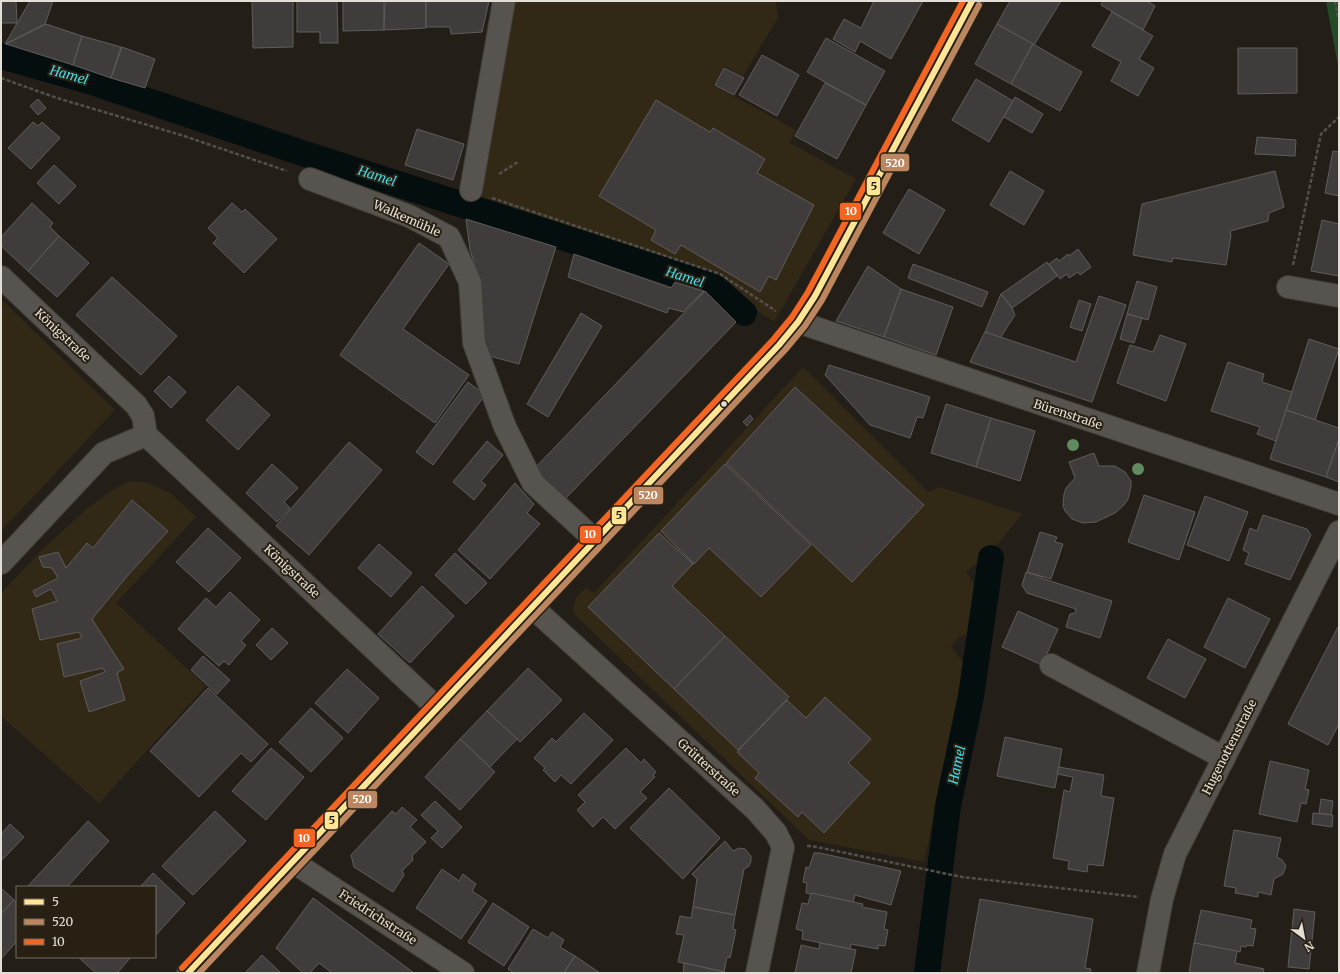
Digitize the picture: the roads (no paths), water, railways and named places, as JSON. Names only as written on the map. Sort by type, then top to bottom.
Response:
[{"type":"main road","points":[[188,973],[779,345],[798,322],[815,296],[972,1]]},
{"type":"street","points":[[471,190],[504,1]]},
{"type":"street","name":"Walkemühle","points":[[310,179],[409,216],[449,237],[470,282],[474,344],[505,426],[533,483],[595,540]]},
{"type":"street","name":"Königstraße","points":[[1,276],[136,405],[143,416],[146,435],[437,708]]},
{"type":"street","points":[[1288,287],[1339,296]]},
{"type":"street","name":"Bürenstraße","points":[[798,322],[1339,504]]},
{"type":"street","points":[[1,563],[104,453],[146,435]]},
{"type":"street","name":"Hugenottenstraße","points":[[1148,973],[1162,900],[1175,854],[1339,532]]},
{"type":"street","name":"Grütterstraße","points":[[532,607],[755,809],[776,833],[783,847],[757,973]]},
{"type":"street","points":[[1051,664],[1224,758]]},
{"type":"street","name":"Friedrichstraße","points":[[292,862],[463,973]]},
{"type":"waterway","name":"Hamel","points":[[1,56],[89,81],[296,151],[713,286],[744,313]]},
{"type":"waterway","name":"Hamel","points":[[927,973],[948,806],[971,696],[991,558]]}]
